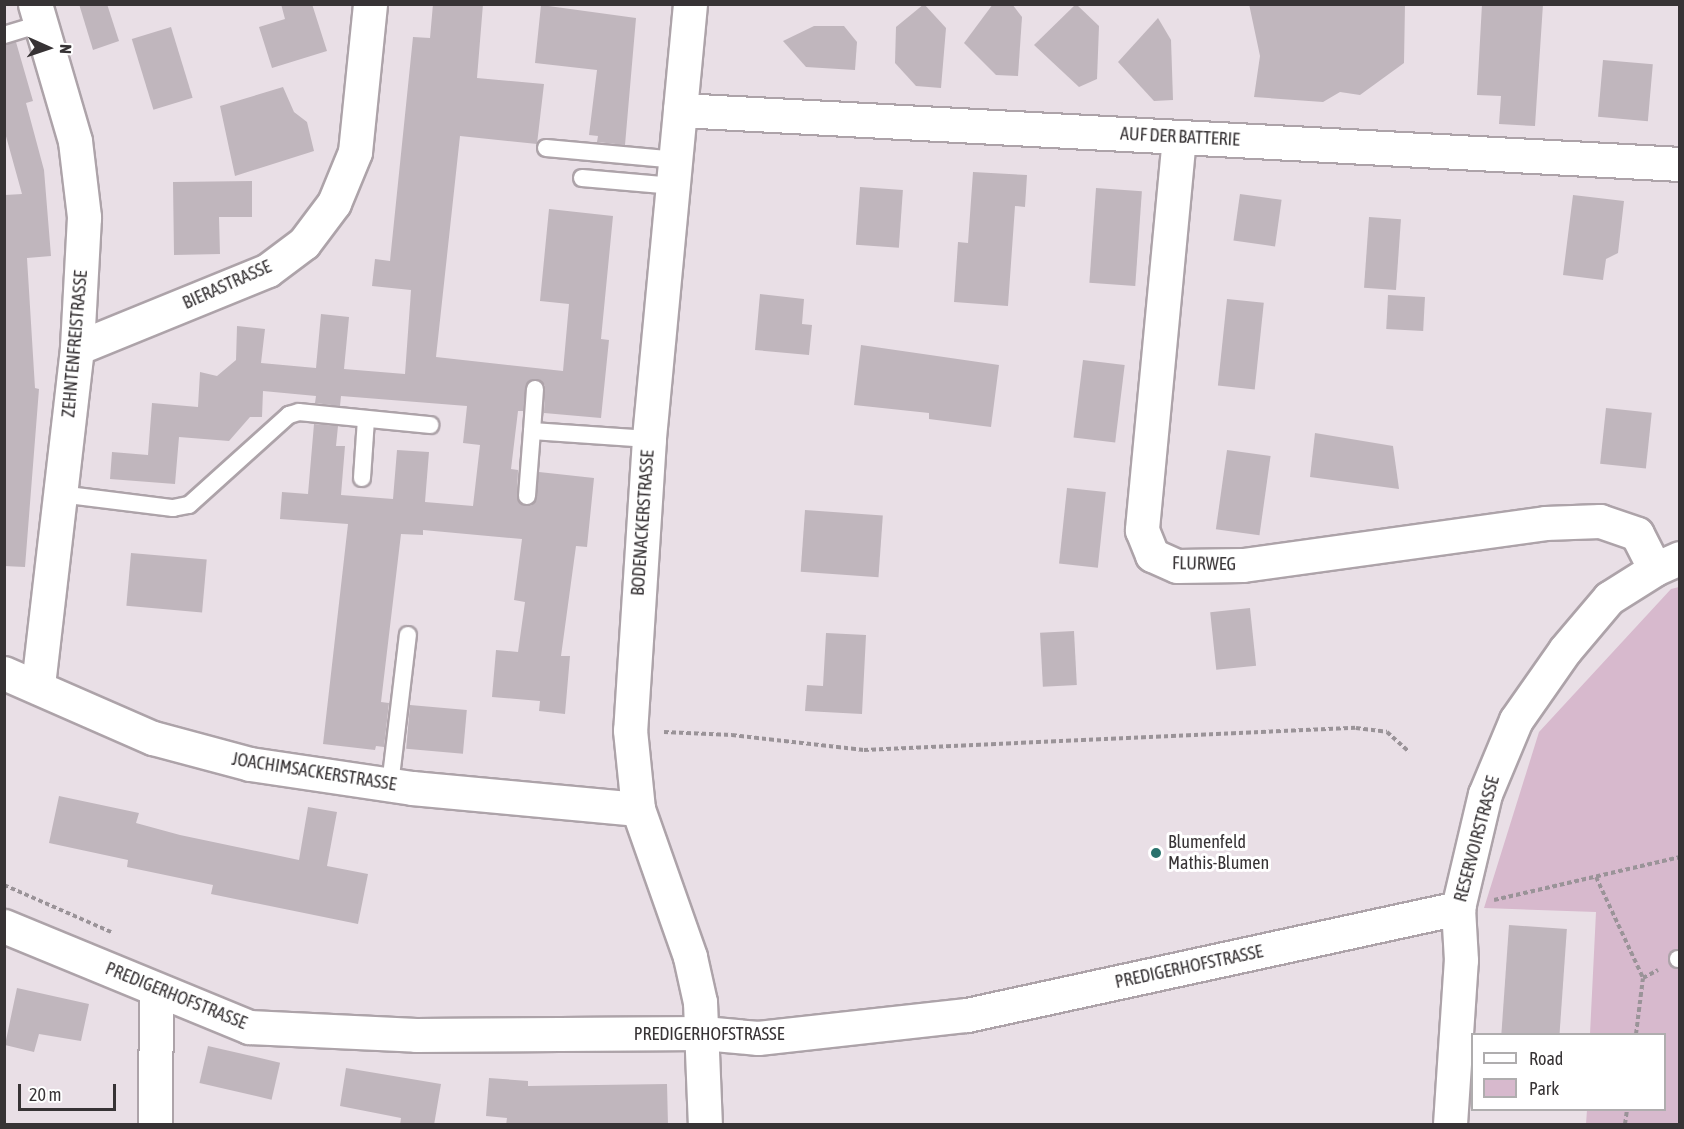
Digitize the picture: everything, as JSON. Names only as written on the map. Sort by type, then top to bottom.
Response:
[{"type":"street","name":"BIERASTRASSE","points":[[77,348],[268,270],[304,243],[334,202],[355,152],[370,4]]},
{"type":"street","name":"BODENACKERSTRASSE","points":[[690,4],[649,439],[630,730],[638,809],[690,957],[703,1033],[705,1125]]},
{"type":"street","name":"ZEHNTENFREISTRASSE","points":[[38,14],[75,141],[83,206],[77,348],[38,687]]},
{"type":"street","name":"AUF DER BATTERIE","points":[[680,110],[1680,164]]},
{"type":"street","name":"FLURWEG","points":[[1179,137],[1142,531],[1152,555],[1165,564],[1178,566],[1243,565],[1545,523],[1600,520],[1637,534],[1667,563]]},
{"type":"street","name":"RESERVOIRSTRASSE","points":[[1450,1125],[1461,960],[1458,908],[1485,794],[1516,720],[1565,650],[1609,598],[1667,563]]},
{"type":"street","name":"JOACHIMSACKERSTRASSE","points":[[4,673],[153,738],[250,764],[390,785],[638,809]]},
{"type":"street","name":"PREDIGERHOFSTRASSE","points":[[4,926],[249,1027],[416,1035],[703,1033],[758,1038],[967,1015],[1458,908]]},
{"type":"street","points":[[155,1125],[156,990]]},
{"type":"lane","points":[[4,35],[38,14]]},
{"type":"lane","points":[[546,148],[675,173]]},
{"type":"lane","points":[[582,178],[675,173]]},
{"type":"lane","points":[[527,496],[535,389]]},
{"type":"lane","points":[[60,494],[173,508],[189,505],[289,415],[299,412],[430,424]]},
{"type":"lane","points":[[362,478],[366,419]]},
{"type":"lane","points":[[532,430],[649,439]]},
{"type":"lane","points":[[390,785],[408,635]]},
{"type":"path","points":[[630,730],[732,735],[864,750],[1356,728],[1387,732],[1409,752]]},
{"type":"path","points":[[1458,908],[1680,858]]},
{"type":"path","points":[[1596,877],[1643,978],[1636,1033]]},
{"type":"path","name":"PREDIGERHOFSTRASSE","points":[[4,885],[114,933]]},
{"type":"path","points":[[1643,978],[1679,959]]},
{"type":"green space","points":[[1679,587],[1679,1124],[1586,1124],[1587,1111],[1666,1111],[1666,1033],[1590,1033],[1596,912],[1484,908],[1539,732],[1671,589]]},
{"type":"building","points":[[79,4],[107,4],[119,41],[93,50]]},
{"type":"building","points":[[281,4],[312,4],[327,51],[272,68],[259,27],[285,19]]},
{"type":"building","points":[[433,4],[483,4],[477,78],[544,84],[537,144],[460,136],[436,357],[563,371],[569,304],[540,301],[549,209],[613,216],[601,339],[609,340],[601,418],[544,413],[545,385],[536,379],[526,384],[523,411],[518,411],[511,469],[518,470],[517,495],[521,504],[531,506],[536,501],[539,472],[594,478],[587,547],[576,546],[561,656],[570,656],[565,714],[539,711],[540,701],[492,697],[496,650],[518,652],[525,602],[514,600],[522,539],[423,530],[423,535],[401,534],[381,702],[389,703],[384,747],[376,746],[375,750],[323,744],[348,524],[280,519],[282,492],[308,494],[314,424],[338,426],[336,446],[345,446],[341,495],[393,499],[397,450],[429,452],[425,502],[473,506],[480,445],[463,443],[467,406],[341,396],[340,406],[315,403],[316,396],[263,391],[262,417],[250,417],[229,441],[179,437],[175,484],[110,479],[112,452],[148,455],[152,403],[198,407],[200,372],[217,376],[236,360],[237,326],[265,329],[261,363],[316,368],[321,314],[349,317],[344,369],[405,374],[411,290],[372,286],[375,259],[390,261],[413,37],[430,38]]},
{"type":"building","points":[[924,4],[946,28],[941,88],[916,86],[895,63],[896,27]]},
{"type":"building","points":[[993,4],[1012,4],[1022,17],[1018,76],[996,75],[964,43]]},
{"type":"building","points":[[1076,4],[1099,26],[1097,79],[1079,87],[1034,45]]},
{"type":"building","points":[[1249,4],[1405,4],[1404,63],[1360,95],[1340,92],[1323,102],[1254,97],[1260,56]]},
{"type":"building","points":[[1482,4],[1543,4],[1535,126],[1499,124],[1501,96],[1477,95]]},
{"type":"building","points":[[541,5],[636,18],[625,145],[597,142],[598,136],[589,135],[597,70],[535,63]]},
{"type":"building","points":[[1158,18],[1171,40],[1173,100],[1154,101],[1118,62]]},
{"type":"building","points":[[814,26],[844,26],[857,42],[855,70],[806,67],[783,41]]},
{"type":"building","points":[[171,27],[193,98],[153,110],[132,39]]},
{"type":"building","points":[[16,42],[33,101],[26,103],[44,170],[51,256],[27,258],[35,388],[39,389],[25,567],[4,566],[5,195],[22,194],[4,129],[4,45]]},
{"type":"building","points":[[1603,60],[1653,64],[1648,121],[1598,117]]},
{"type":"building","points":[[283,87],[294,112],[307,122],[314,151],[235,176],[220,106]]},
{"type":"building","points":[[973,172],[1027,175],[1025,207],[1015,206],[1008,306],[954,302],[958,242],[968,243]]},
{"type":"building","points":[[252,181],[252,217],[219,217],[220,254],[174,255],[173,182]]},
{"type":"building","points":[[860,187],[903,190],[899,248],[856,245]]},
{"type":"building","points":[[1096,188],[1142,191],[1135,286],[1089,283]]},
{"type":"building","points":[[1240,194],[1282,200],[1275,246],[1233,241]]},
{"type":"building","points":[[1573,195],[1624,201],[1618,253],[1606,259],[1603,280],[1563,275]]},
{"type":"building","points":[[1369,217],[1401,219],[1396,290],[1364,288]]},
{"type":"building","points":[[760,294],[804,299],[802,324],[812,325],[809,355],[755,350]]},
{"type":"building","points":[[1388,295],[1425,297],[1423,331],[1386,329]]},
{"type":"building","points":[[1227,299],[1264,303],[1255,389],[1218,386]]},
{"type":"building","points":[[861,345],[999,365],[991,427],[929,419],[929,413],[854,405]]},
{"type":"building","points":[[1083,360],[1125,365],[1115,443],[1073,437]]},
{"type":"building","points":[[1606,408],[1652,413],[1646,469],[1600,464]]},
{"type":"building","points":[[1315,433],[1393,446],[1399,489],[1310,477]]},
{"type":"building","points":[[1227,450],[1271,456],[1259,535],[1216,529]]},
{"type":"building","points":[[1067,488],[1106,492],[1098,568],[1059,564]]},
{"type":"building","points":[[805,510],[883,515],[878,577],[801,572]]},
{"type":"building","points":[[131,553],[207,560],[202,612],[126,606]]},
{"type":"building","points":[[1250,608],[1256,666],[1216,670],[1210,612]]},
{"type":"building","points":[[1074,631],[1077,685],[1043,687],[1040,633]]},
{"type":"building","points":[[826,633],[866,635],[862,714],[805,711],[807,685],[823,686]]},
{"type":"building","points":[[410,705],[467,710],[463,754],[406,749]]},
{"type":"building","points":[[59,796],[139,813],[136,823],[180,835],[299,860],[308,807],[337,812],[327,866],[368,874],[358,924],[211,894],[213,885],[127,867],[128,860],[49,843]]},
{"type":"building","points":[[1509,925],[1567,929],[1560,1033],[1501,1033]]},
{"type":"building","points":[[17,988],[89,1004],[81,1041],[39,1034],[34,1052],[5,1045]]},
{"type":"building","points":[[208,1046],[280,1063],[272,1100],[199,1083]]},
{"type":"building","points":[[346,1068],[441,1084],[434,1125],[400,1125],[401,1118],[340,1106]]},
{"type":"building","points":[[489,1078],[528,1081],[528,1086],[667,1084],[668,1125],[506,1125],[507,1118],[486,1116]]},
{"type":"place","name":"Blumenfeld Mathis-Blumen","points":[[1156,853]]}]
